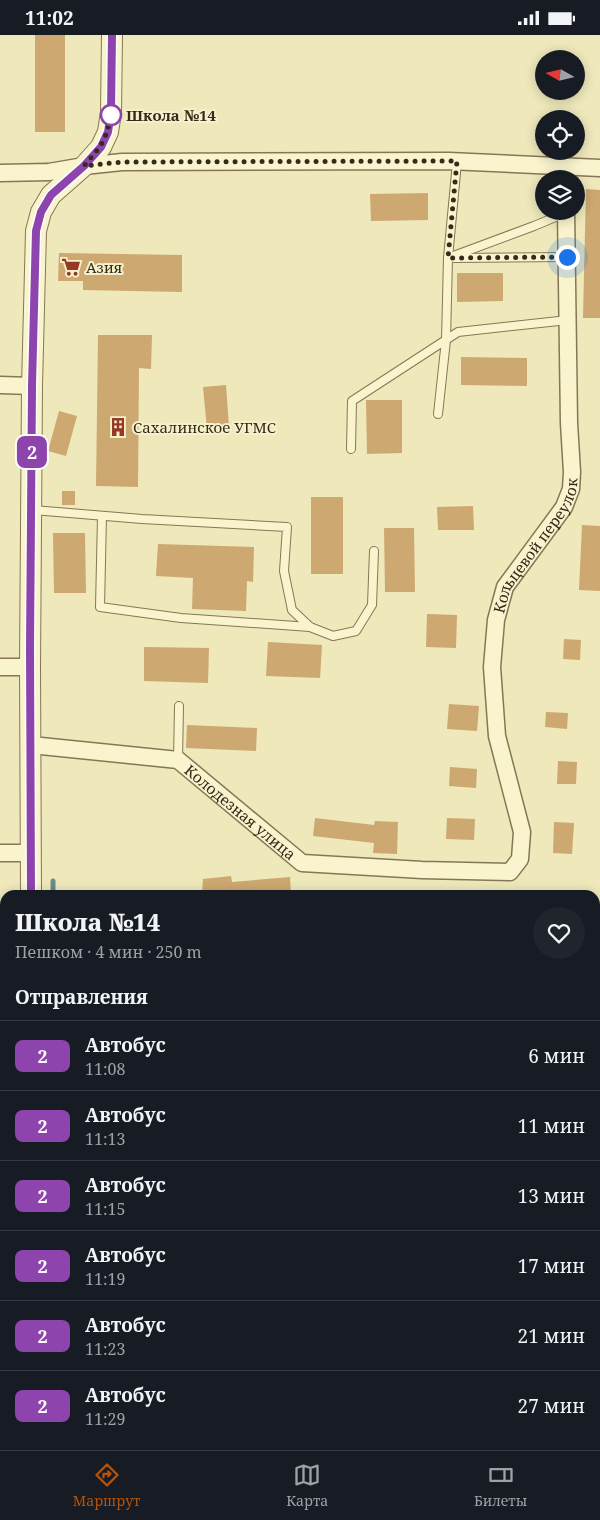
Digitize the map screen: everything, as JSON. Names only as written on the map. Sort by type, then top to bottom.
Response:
[{"type":"street","points":[[32,890],[30,667],[32,386],[36,231],[41,212],[51,195],[84,166],[101,147],[108,132],[111,112],[112,35]]},
{"type":"street","points":[[0,173],[49,172],[84,166],[128,162],[457,161],[546,170]]},
{"type":"street","points":[[583,170],[600,168]]},
{"type":"street","name":"Кольцевой переулок","points":[[510,872],[520,859],[522,832],[496,736],[492,667],[496,620],[505,587],[564,507],[572,489],[569,423],[566,220]]},
{"type":"street","points":[[0,385],[32,386]]},
{"type":"street","points":[[0,667],[30,667]]},
{"type":"street","name":"Колодезная улица","points":[[31,745],[178,759],[302,863],[422,870],[510,872]]},
{"type":"street","points":[[0,853],[32,853]]},
{"type":"lane","points":[[438,414],[446,340],[448,258],[457,161]]},
{"type":"lane","points":[[448,258],[549,220]]},
{"type":"lane","points":[[448,258],[567,257]]},
{"type":"lane","points":[[351,449],[352,401],[446,340],[458,333],[568,320]]},
{"type":"lane","points":[[31,510],[287,527],[284,571],[292,610],[310,627]]},
{"type":"lane","points":[[102,516],[100,607],[181,618],[310,627],[333,636],[356,631],[372,605],[374,551]]},
{"type":"lane","points":[[178,759],[179,706]]},
{"type":"building","points":[[35,35],[65,35],[65,132],[35,132]]},
{"type":"building","points":[[586,189],[600,190],[600,318],[583,318]]},
{"type":"building","points":[[428,193],[428,220],[371,221],[370,194]]},
{"type":"building","points":[[59,253],[182,255],[182,292],[83,290],[83,281],[58,281]]},
{"type":"building","points":[[457,273],[503,273],[503,301],[457,302]]},
{"type":"building","name":"Сахалинское УГМС","points":[[98,335],[152,335],[151,369],[139,368],[138,487],[96,486]]},
{"type":"building","points":[[461,357],[527,358],[527,386],[461,385]]},
{"type":"building","points":[[226,385],[229,427],[207,429],[203,387]]},
{"type":"building","points":[[366,400],[402,400],[402,453],[367,454]]},
{"type":"building","points":[[59,411],[77,416],[66,456],[48,451]]},
{"type":"building","points":[[62,491],[75,491],[75,505],[62,505]]},
{"type":"building","points":[[311,497],[343,497],[343,574],[311,574]]},
{"type":"building","points":[[473,506],[474,530],[438,530],[437,507]]},
{"type":"building","points":[[582,525],[600,526],[600,591],[579,590]]},
{"type":"building","points":[[384,528],[414,528],[415,592],[385,592]]},
{"type":"building","points":[[53,533],[85,533],[86,593],[54,593]]},
{"type":"building","points":[[158,544],[254,547],[253,582],[247,581],[246,611],[192,609],[193,578],[156,576]]},
{"type":"building","points":[[427,614],[457,615],[456,648],[426,647]]},
{"type":"building","points":[[564,639],[581,640],[580,660],[563,659]]},
{"type":"building","points":[[268,642],[322,645],[320,678],[266,676]]},
{"type":"building","points":[[144,647],[209,648],[208,683],[144,681]]},
{"type":"building","points":[[449,704],[479,706],[477,731],[447,729]]},
{"type":"building","points":[[546,712],[568,713],[567,729],[545,727]]},
{"type":"building","points":[[187,725],[257,728],[256,751],[186,748]]},
{"type":"building","points":[[558,761],[577,762],[576,784],[557,784]]},
{"type":"building","points":[[450,767],[477,769],[476,788],[449,786]]},
{"type":"building","points":[[315,818],[374,825],[375,821],[398,822],[397,854],[373,853],[374,843],[313,836]]},
{"type":"building","points":[[447,818],[475,819],[474,840],[446,839]]},
{"type":"building","points":[[554,822],[574,823],[572,854],[553,853]]},
{"type":"building","points":[[231,876],[232,882],[290,877],[291,890],[202,890],[203,879]]},
{"type":"waterway","points":[[53,881],[53,890]]},
{"type":"bus line","name":"2","points":[[31,890],[30,648],[33,302],[36,231],[41,212],[51,195],[84,166],[101,147],[108,132],[111,112],[112,35]]},
{"type":"place","name":"Школа №14","points":[[111,115]]},
{"type":"place","name":"Азия","points":[[71,267]]},
{"type":"place","name":"Сахалинское УГМС","points":[[118,427]]},
{"type":"route","points":[[111,115],[111,112],[108,132],[101,147],[84,166],[122,162],[457,161],[448,258],[567,257]]}]
